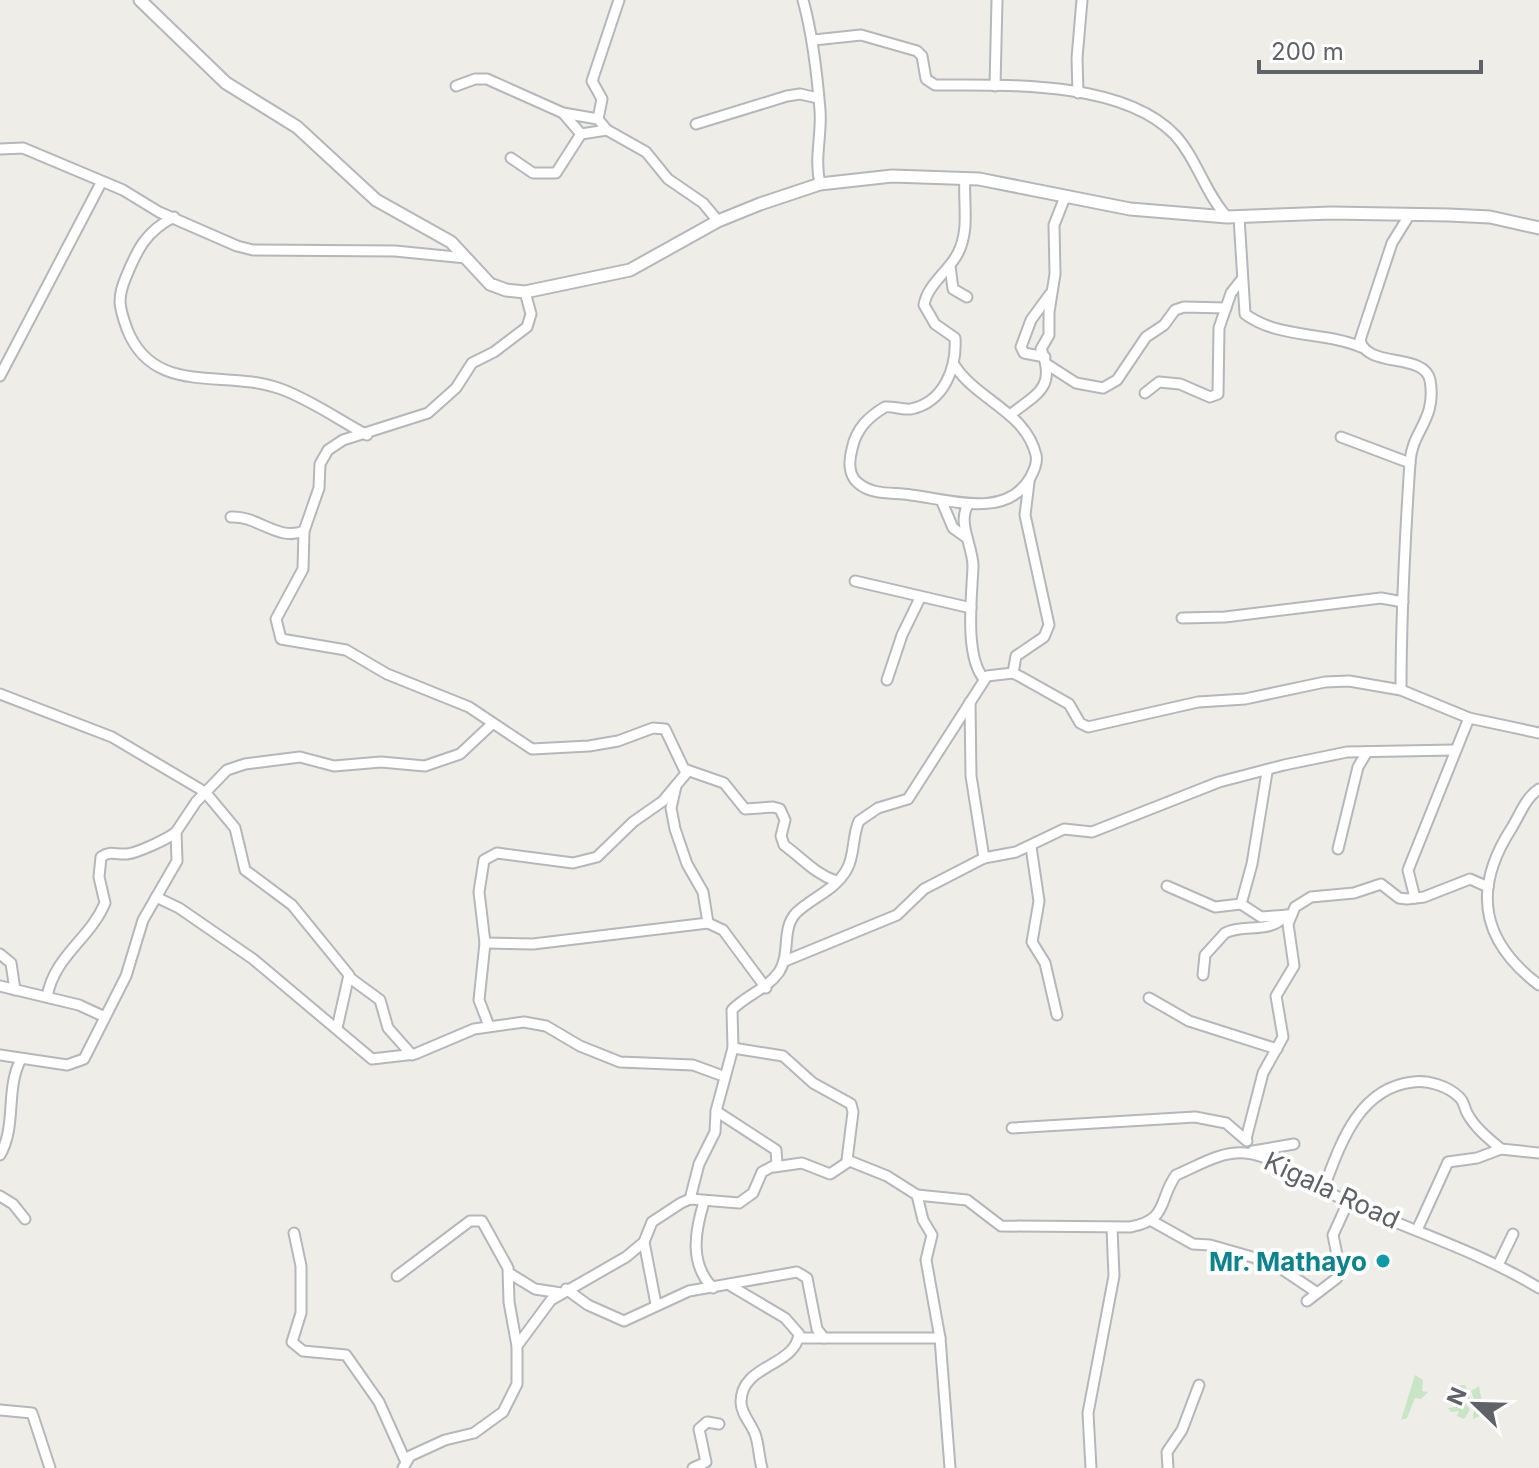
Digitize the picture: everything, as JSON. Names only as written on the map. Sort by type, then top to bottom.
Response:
[{"type":"street","points":[[140,0],[236,91],[297,127],[376,200],[451,242],[490,284],[506,290],[525,292],[637,267],[718,221],[820,184],[892,176],[965,178],[1130,209],[1233,217],[1331,213],[1490,217],[1539,228]]},
{"type":"street","points":[[598,119],[602,99],[592,81],[619,0]]},
{"type":"street","points":[[803,0],[814,40],[821,111],[816,161],[820,184]]},
{"type":"street","points":[[995,86],[997,0]]},
{"type":"street","points":[[1078,93],[1077,58],[1082,0]]},
{"type":"street","points":[[814,40],[861,35],[919,53],[926,79],[935,85],[1078,93],[1119,103],[1166,127],[1186,151],[1215,204],[1233,217],[1242,279],[1242,310],[1249,318],[1284,333],[1319,335],[1423,369],[1429,377],[1431,411],[1410,463],[1401,690]]},
{"type":"street","points":[[456,86],[487,79],[563,113],[598,119],[607,130],[646,152],[668,179],[703,203],[718,221]]},
{"type":"street","points":[[696,124],[787,96],[818,98]]},
{"type":"street","points":[[563,113],[581,134]]},
{"type":"street","points":[[511,158],[533,173],[556,173],[581,134],[607,130]]},
{"type":"street","points":[[0,149],[23,148],[253,250],[395,251],[466,258]]},
{"type":"street","points":[[965,178],[965,232],[950,266],[928,292],[924,305],[935,324],[954,336],[955,366],[950,378],[930,398],[910,409],[885,407],[867,420],[858,432],[850,460],[853,477],[868,489],[968,505],[1006,498],[1030,479]]},
{"type":"street","points":[[0,376],[101,183]]},
{"type":"street","points":[[1011,414],[1042,388],[1046,361],[1042,345],[1049,335],[1054,225],[1065,197]]},
{"type":"street","points":[[1361,347],[1360,340],[1392,243],[1410,214]]},
{"type":"street","points":[[174,217],[150,231],[136,252],[118,296],[121,314],[139,354],[157,367],[190,379],[221,377],[280,389],[367,435]]},
{"type":"street","points":[[950,266],[953,289],[967,297]]},
{"type":"street","points":[[1145,393],[1159,382],[1180,384],[1210,397],[1218,394],[1217,338],[1231,293],[1242,279]]},
{"type":"street","points":[[525,292],[531,314],[523,331],[472,363],[456,388],[428,413],[367,435],[343,440],[323,457],[312,514],[304,531],[301,575],[276,619],[279,638],[346,650],[387,674],[469,707],[526,747],[543,751],[618,741],[660,727],[670,733],[682,767],[724,783],[745,809],[780,809],[785,820],[781,836],[784,845],[801,856],[815,872],[836,881]]},
{"type":"street","points":[[1052,292],[1031,320],[1021,347],[1024,353],[1046,361],[1076,383],[1103,388],[1117,380],[1142,341],[1164,325],[1175,310],[1184,307],[1226,308]]},
{"type":"street","points":[[955,366],[979,391],[1011,414],[1036,452],[1037,462],[1030,479],[1025,508],[1049,625],[1044,637],[1016,656],[1013,673]]},
{"type":"street","points":[[1341,437],[1410,463]]},
{"type":"street","points":[[1006,498],[1025,508]]},
{"type":"street","points":[[942,502],[953,528],[967,538]]},
{"type":"street","points":[[968,505],[964,515],[973,566],[971,608],[975,661],[984,679]]},
{"type":"street","points":[[231,517],[243,516],[271,530],[294,534],[304,531]]},
{"type":"street","points":[[855,581],[971,608]]},
{"type":"street","points":[[887,680],[902,635],[920,598]]},
{"type":"street","points":[[1182,618],[1225,617],[1381,598],[1403,602]]},
{"type":"street","points":[[690,1199],[699,1164],[715,1132],[723,1076],[733,1048],[732,1010],[766,988],[785,961],[788,932],[794,915],[820,898],[847,869],[859,821],[878,808],[908,799],[984,679],[1013,673],[1069,704],[1080,723],[1088,727],[1198,702],[1245,699],[1325,682],[1374,683],[1401,690],[1469,718],[1539,733]]},
{"type":"street","points":[[0,694],[112,737],[205,792],[235,828],[245,870],[292,905],[350,978],[380,1000],[388,1028],[412,1055]]},
{"type":"street","points":[[970,702],[971,776],[984,858]]},
{"type":"street","points":[[1415,898],[1408,870],[1469,718]]},
{"type":"street","points":[[47,997],[59,963],[93,925],[105,903],[98,870],[101,857],[109,853],[130,853],[162,842],[176,832],[205,792],[227,770],[304,757],[334,766],[367,762],[438,763],[474,744],[492,724]]},
{"type":"street","points":[[785,961],[897,915],[924,889],[984,858],[1031,847],[1064,829],[1092,832],[1219,782],[1321,757],[1367,752],[1454,750]]},
{"type":"street","points":[[1338,849],[1358,767],[1367,752]]},
{"type":"street","points":[[489,1026],[479,1000],[485,943],[479,882],[487,857],[516,853],[573,863],[586,862],[605,851],[676,786],[688,771]]},
{"type":"street","points":[[1241,904],[1250,873],[1267,772]]},
{"type":"street","points":[[676,786],[671,808],[675,829],[687,864],[703,892],[708,923]]},
{"type":"street","points":[[1539,789],[1529,796],[1502,845],[1488,887],[1491,931],[1539,985]]},
{"type":"street","points":[[0,1055],[48,1064],[78,1063],[88,1053],[133,958],[143,920],[177,861],[176,832]]},
{"type":"street","points":[[1031,847],[1039,901],[1032,942],[1045,963],[1057,1015]]},
{"type":"street","points":[[1203,975],[1205,955],[1225,933],[1258,930],[1281,921],[1306,899],[1354,893],[1375,885],[1385,885],[1399,898],[1415,898],[1464,880],[1477,879],[1488,887]]},
{"type":"street","points":[[1167,886],[1215,907],[1241,904],[1261,917],[1288,915]]},
{"type":"street","points":[[156,897],[179,908],[253,959],[372,1059],[412,1055],[489,1026],[537,1024],[620,1062],[693,1065],[723,1076]]},
{"type":"street","points":[[1246,1139],[1263,1073],[1283,1031],[1275,1006],[1276,996],[1294,966],[1288,915]]},
{"type":"street","points":[[485,943],[533,944],[708,923],[723,930],[766,988]]},
{"type":"street","points":[[0,954],[11,963],[15,990]]},
{"type":"street","points":[[337,1028],[350,978]]},
{"type":"street","points":[[0,986],[79,1005],[105,1017]]},
{"type":"street","points":[[1149,998],[1189,1021],[1277,1049]]},
{"type":"street","points":[[733,1048],[783,1056],[813,1083],[851,1104],[848,1162]]},
{"type":"street","points":[[0,1155],[6,1145],[13,1083],[21,1059]]},
{"type":"street","points":[[1323,1190],[1339,1148],[1361,1109],[1379,1093],[1410,1082],[1427,1081],[1457,1095],[1468,1116],[1501,1149]]},
{"type":"street","points":[[716,1112],[776,1150],[778,1161],[774,1167]]},
{"type":"street","points":[[1012,1128],[1195,1117],[1226,1123],[1246,1139],[1254,1152],[1294,1144]]},
{"type":"street","points":[[1417,1230],[1444,1165],[1501,1149],[1539,1153]]},
{"type":"street","name":"Kigala Road","points":[[1152,1221],[1167,1200],[1176,1175],[1221,1155],[1254,1152],[1323,1190],[1498,1265],[1539,1288]]},
{"type":"street","points":[[517,1346],[536,1316],[564,1291],[626,1257],[644,1242],[652,1222],[690,1199],[732,1205],[743,1201],[756,1189],[762,1172],[774,1167],[802,1163],[830,1174],[848,1162]]},
{"type":"street","points":[[848,1162],[887,1176],[917,1195],[967,1200],[1001,1226],[1112,1228],[1152,1221],[1193,1244],[1210,1245],[1273,1263],[1316,1292]]},
{"type":"street","points":[[917,1195],[923,1220],[932,1235],[926,1260],[940,1338],[950,1468]]},
{"type":"street","points":[[0,1196],[19,1209],[25,1219]]},
{"type":"street","points":[[1307,1301],[1337,1278],[1339,1265],[1333,1235],[1349,1200]]},
{"type":"street","points":[[704,1202],[697,1222],[696,1251],[701,1273],[713,1288]]},
{"type":"street","points":[[294,1233],[301,1266],[301,1313],[292,1342],[303,1351],[346,1355],[379,1402],[404,1464],[445,1440],[474,1433],[503,1412],[517,1384],[517,1346],[509,1302],[509,1273],[505,1259],[482,1221],[473,1219],[397,1276]]},
{"type":"street","points":[[1091,1468],[1088,1413],[1114,1276],[1112,1228]]},
{"type":"street","points":[[1498,1265],[1513,1234]]},
{"type":"street","points":[[644,1242],[656,1304]]},
{"type":"street","points":[[509,1273],[535,1289],[564,1291],[624,1321],[689,1291],[800,1273],[807,1278],[817,1329],[824,1338]]},
{"type":"street","points":[[731,1286],[785,1318],[797,1330],[799,1338],[793,1349],[754,1375],[743,1390],[742,1408],[757,1438],[759,1466]]},
{"type":"street","points":[[799,1338],[940,1338]]},
{"type":"street","points":[[1168,1468],[1167,1452],[1182,1430],[1199,1385]]},
{"type":"street","points":[[0,1410],[32,1413],[50,1468]]},
{"type":"street","points":[[693,1468],[706,1462],[699,1429],[707,1422],[719,1424]]},
{"type":"green space","points":[[1415,1375],[1423,1380],[1422,1391],[1428,1392],[1421,1399],[1415,1398],[1407,1418],[1401,1420]]},
{"type":"green space","points":[[1460,1385],[1465,1385],[1471,1401],[1466,1404],[1470,1410],[1464,1419],[1457,1416],[1459,1411],[1451,1412],[1448,1408],[1462,1406],[1463,1398],[1458,1392]]},
{"type":"green space","points":[[1479,1386],[1484,1414],[1473,1419],[1475,1402],[1471,1391]]},
{"type":"place","name":"Mr. Mathayo","points":[[1383,1261]]}]
